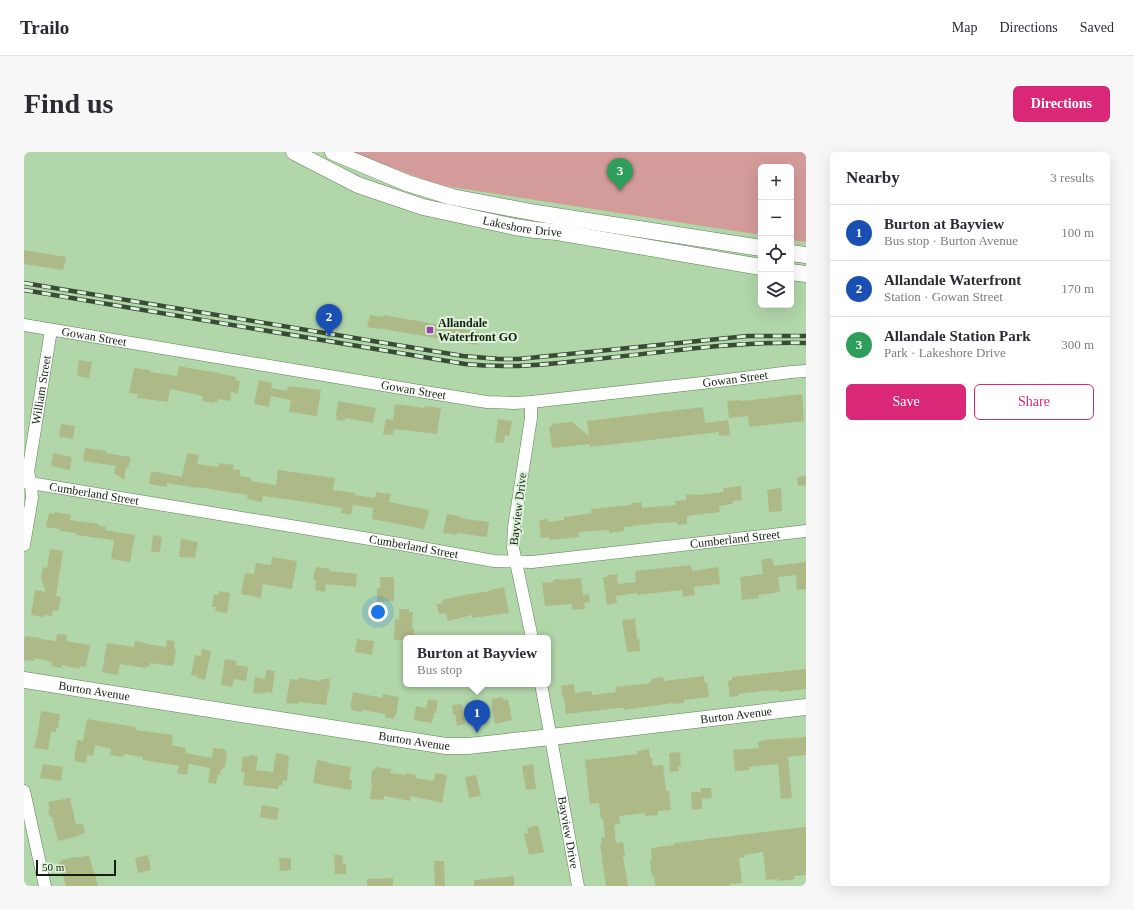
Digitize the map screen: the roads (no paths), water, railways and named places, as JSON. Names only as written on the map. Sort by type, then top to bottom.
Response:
[{"type":"main road","name":"Lakeshore Drive","points":[[294,152],[358,185],[423,207],[535,230],[557,232],[758,266]]},
{"type":"main road","name":"Lakeshore Drive","points":[[333,152],[407,183],[452,197],[536,213],[758,248]]},
{"type":"main road","points":[[794,253],[806,255]]},
{"type":"main road","points":[[794,272],[806,274]]},
{"type":"main road","name":"Burton Avenue","points":[[24,680],[446,746],[468,746],[806,707]]},
{"type":"street","name":"Gowan Street","points":[[24,325],[471,400],[500,403],[531,402],[806,371]]},
{"type":"street","name":"William Street","points":[[24,545],[32,498],[28,483],[28,472],[51,330]]},
{"type":"street","name":"Bayview Drive","points":[[531,402],[531,418],[514,527],[513,548],[531,635]]},
{"type":"street","name":"Cumberland Street","points":[[28,483],[400,544],[494,561],[532,562],[806,530]]},
{"type":"street","name":"Bayview Drive","points":[[542,687],[578,886]]},
{"type":"street","points":[[24,791],[45,886]]},
{"type":"railway","points":[[24,283],[463,356],[499,359],[519,359],[748,336],[806,336]]},
{"type":"railway","points":[[24,290],[465,364],[499,366],[531,365],[563,363],[727,345],[806,343]]},
{"type":"place","name":"Allandale Station Park","points":[[620,191]]},
{"type":"place","name":"Allandale Waterfront GO","points":[[430,330]]},
{"type":"place","name":"Allandale Waterfront","points":[[329,337]]},
{"type":"place","name":"Burton at Bayview","points":[[477,733]]}]
